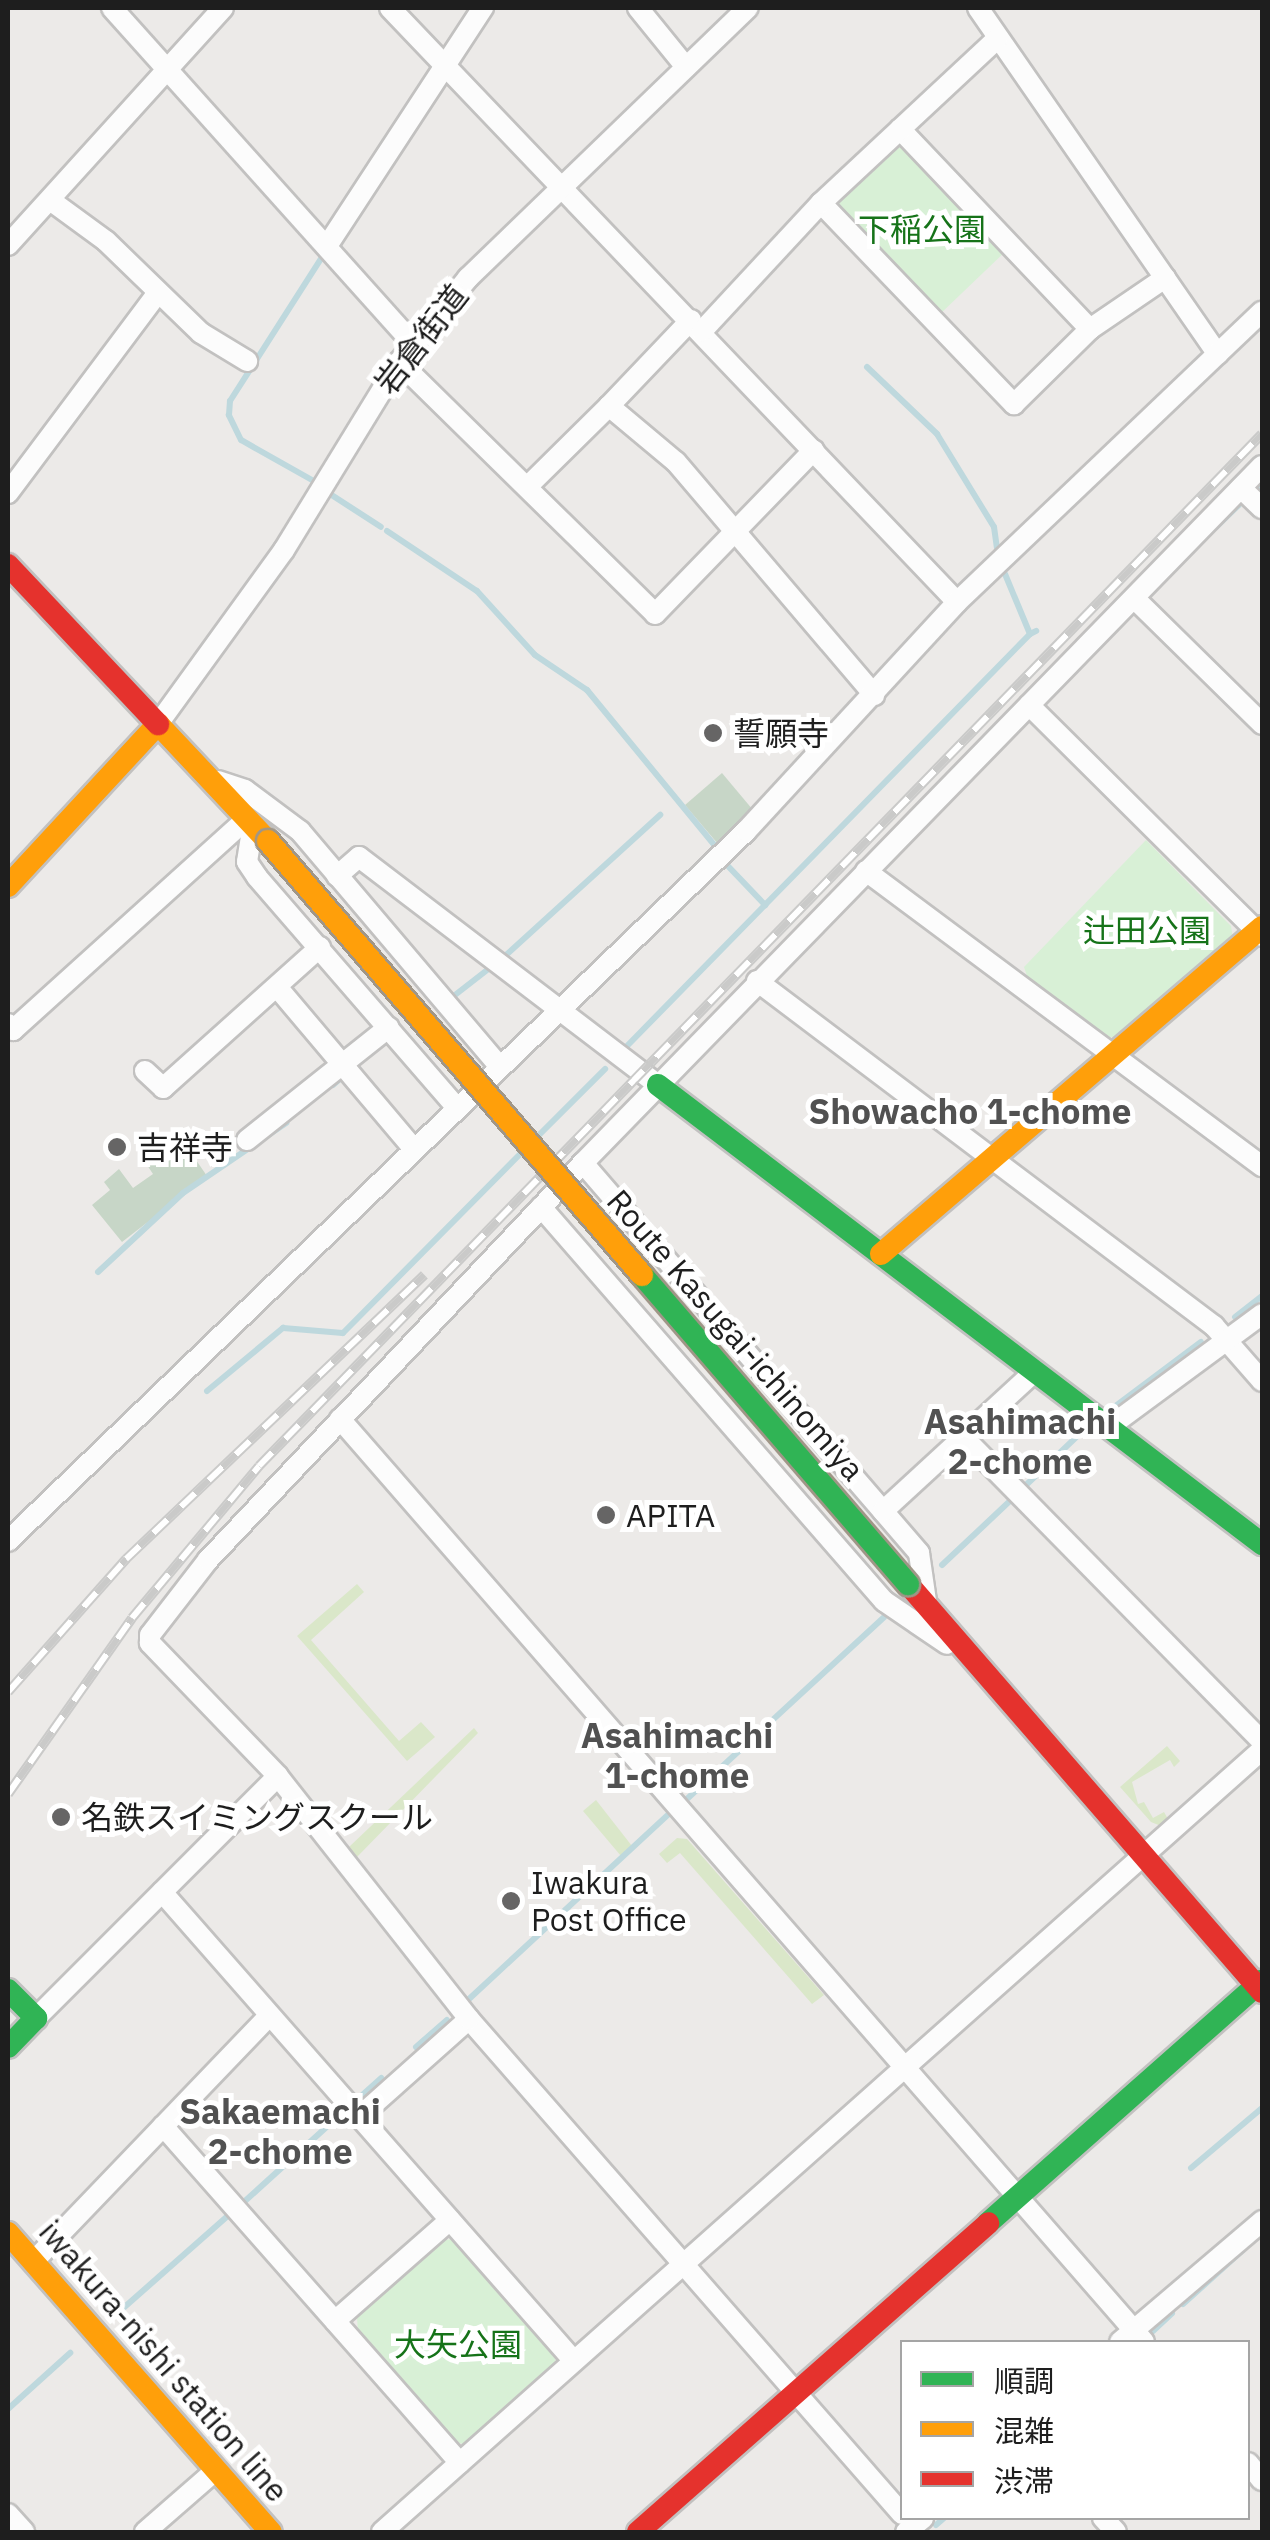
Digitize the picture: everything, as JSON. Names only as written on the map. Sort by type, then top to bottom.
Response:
[{"type":"main road","name":"Route Kasugai-ichinomiya","points":[[8,565],[256,828],[1143,1856],[1261,1986]]},
{"type":"main road","points":[[8,886],[158,724]]},
{"type":"main road","points":[[881,1254],[1261,931]]},
{"type":"main road","points":[[658,1085],[1262,1544]]},
{"type":"main road","points":[[638,2532],[1015,2196],[1261,1986]]},
{"type":"main road","points":[[8,1990],[36,2018],[8,2047]]},
{"type":"main road","name":"iwakura-nishi station line","points":[[8,2233],[271,2532]]},
{"type":"street","points":[[112,8],[414,344]]},
{"type":"street","points":[[8,245],[165,67],[223,8]]},
{"type":"street","points":[[390,8],[563,184],[957,602]]},
{"type":"street","points":[[328,246],[483,8]]},
{"type":"street","points":[[638,8],[686,67]]},
{"type":"street","name":"岩倉街道","points":[[158,724],[281,555],[399,362],[468,278],[748,8]]},
{"type":"street","points":[[978,8],[1218,354]]},
{"type":"street","points":[[528,486],[998,38]]},
{"type":"street","points":[[900,129],[1090,330]]},
{"type":"street","points":[[50,200],[106,242],[156,295],[247,361]]},
{"type":"street","points":[[821,203],[1014,404],[1090,330],[1165,278]]},
{"type":"street","points":[[8,493],[156,295]]},
{"type":"street","points":[[11,1530],[746,831],[957,602],[1262,312]]},
{"type":"street","points":[[399,362],[654,614],[814,450]]},
{"type":"street","points":[[608,406],[676,462],[874,695]]},
{"type":"street","points":[[900,2510],[470,2019],[278,1776],[150,1643],[150,1635],[208,1560],[340,1418],[757,981],[1262,466]]},
{"type":"street","points":[[1241,488],[1262,508]]},
{"type":"street","points":[[1134,598],[1262,724]]},
{"type":"street","points":[[1029,704],[1261,931]]},
{"type":"street","points":[[211,779],[245,790],[288,820],[500,1067]]},
{"type":"street","points":[[256,828],[247,862],[457,1108]]},
{"type":"street","points":[[8,1024],[13,1030],[256,828]]},
{"type":"street","points":[[337,876],[359,857],[658,1085]]},
{"type":"street","points":[[866,871],[1262,1166]]},
{"type":"street","points":[[145,1071],[163,1088],[320,948]]},
{"type":"street","points":[[757,981],[1228,1339],[1262,1381]]},
{"type":"street","points":[[276,987],[414,1148]]},
{"type":"street","points":[[247,1140],[389,1028]]},
{"type":"street","points":[[583,1163],[918,1553],[927,1605]]},
{"type":"street","points":[[541,1208],[884,1601],[977,1664]]},
{"type":"street","points":[[1109,1427],[1262,1314]]},
{"type":"street","points":[[882,1512],[1034,1372]]},
{"type":"street","points":[[340,1418],[1015,2196],[1133,2338],[1259,2233]]},
{"type":"street","points":[[964,1437],[1262,1741]]},
{"type":"street","points":[[382,2532],[1262,1750]]},
{"type":"street","points":[[36,2018],[278,1776]]},
{"type":"street","points":[[162,1892],[574,2361]]},
{"type":"street","points":[[32,2262],[270,2015]]},
{"type":"street","points":[[359,2117],[470,2019]]},
{"type":"street","points":[[163,2126],[460,2463]]},
{"type":"street","points":[[335,2321],[450,2220]]},
{"type":"street","points":[[145,2532],[216,2470]]},
{"type":"street","points":[[8,2514],[24,2532]]},
{"type":"green space","name":"下稲公園","points":[[898,142],[1008,249],[938,316],[836,210],[836,202]]},
{"type":"green space","points":[[722,773],[753,810],[718,844],[685,805]]},
{"type":"green space","name":"辻田公園","points":[[1146,840],[1231,926],[1233,939],[1116,1037],[1102,1037],[1028,979],[1024,967]]},
{"type":"green space","points":[[176,1131],[207,1176],[122,1242],[92,1205],[110,1190],[104,1182],[119,1169],[133,1188],[153,1174],[141,1156]]},
{"type":"green space","points":[[357,1584],[364,1592],[311,1640],[399,1741],[421,1722],[435,1737],[407,1761],[297,1636]]},
{"type":"green space","points":[[474,1728],[478,1733],[357,1857],[349,1847]]},
{"type":"green space","points":[[1167,1746],[1180,1761],[1174,1767],[1170,1760],[1132,1782],[1138,1804],[1144,1802],[1153,1818],[1164,1812],[1168,1819],[1161,1826],[1151,1822],[1120,1787]]},
{"type":"green space","points":[[596,1800],[632,1846],[621,1856],[583,1811]]},
{"type":"green space","points":[[677,1838],[687,1839],[824,1995],[812,2004],[680,1853],[667,1863],[659,1854]]},
{"type":"green space","name":"大矢公園","points":[[455,2239],[555,2353],[556,2367],[469,2446],[456,2442],[358,2332],[357,2318],[443,2240]]},
{"type":"waterway","points":[[312,480],[241,440],[229,415],[230,401],[324,254]]},
{"type":"waterway","points":[[867,367],[937,434],[994,527],[997,548]]},
{"type":"waterway","points":[[1259,485],[1262,489]]},
{"type":"waterway","points":[[327,492],[381,527]]},
{"type":"waterway","points":[[1216,527],[1239,505]]},
{"type":"waterway","points":[[387,531],[477,591],[535,655],[587,690],[715,846]]},
{"type":"waterway","points":[[1005,574],[1030,634],[1036,631]]},
{"type":"waterway","points":[[626,1047],[1030,634]]},
{"type":"waterway","points":[[505,956],[660,815]]},
{"type":"waterway","points":[[726,864],[765,905]]},
{"type":"waterway","points":[[455,995],[491,967]]},
{"type":"waterway","points":[[538,1136],[605,1069]]},
{"type":"waterway","points":[[333,1085],[341,1078]]},
{"type":"waterway","points":[[98,1272],[183,1193],[286,1123]]},
{"type":"waterway","points":[[207,1391],[283,1328],[343,1333],[522,1152]]},
{"type":"waterway","points":[[1235,1317],[1262,1296]]},
{"type":"waterway","points":[[1109,1411],[1201,1342]]},
{"type":"waterway","points":[[1025,1486],[1087,1427]]},
{"type":"waterway","points":[[942,1565],[1012,1499]]},
{"type":"waterway","points":[[688,1798],[884,1617]]},
{"type":"waterway","points":[[469,1999],[668,1815]]},
{"type":"waterway","points":[[416,2047],[447,2020]]},
{"type":"waterway","points":[[359,2098],[381,2078]]},
{"type":"waterway","points":[[1191,2168],[1262,2108]]},
{"type":"waterway","points":[[245,2201],[343,2112]]},
{"type":"waterway","points":[[120,2311],[229,2215]]},
{"type":"waterway","points":[[1183,2304],[1243,2250]]},
{"type":"waterway","points":[[1153,2331],[1172,2313]]},
{"type":"waterway","points":[[8,2409],[70,2353]]},
{"type":"waterway","points":[[936,2525],[942,2520]]},
{"type":"railway","points":[[8,1794],[132,1618],[259,1466],[1262,434]]},
{"type":"railway","points":[[8,1692],[126,1559],[424,1275]]},
{"type":"traffic: fast","points":[[658,1085],[1262,1544]]},
{"type":"traffic: fast","points":[[642,1275],[908,1584]]},
{"type":"traffic: fast","points":[[988,2223],[1262,1981]]},
{"type":"traffic: fast","points":[[8,1990],[36,2018],[8,2047]]},
{"type":"traffic: slow","points":[[8,886],[158,724],[268,841]]},
{"type":"traffic: slow","points":[[268,841],[642,1275]]},
{"type":"traffic: slow","points":[[881,1254],[1262,927]]},
{"type":"traffic: slow","points":[[8,2233],[271,2532]]},
{"type":"traffic: jam","points":[[8,565],[158,724]]},
{"type":"traffic: jam","points":[[908,1584],[1262,1992]]},
{"type":"traffic: jam","points":[[638,2532],[988,2223]]},
{"type":"place","name":"誓願寺","points":[[713,733]]},
{"type":"place","name":"吉祥寺","points":[[117,1147]]},
{"type":"place","name":"APITA","points":[[606,1515]]},
{"type":"place","name":"名鉄スイミングスクール","points":[[61,1817]]},
{"type":"place","name":"Iwakura Post Office","points":[[511,1901]]},
{"type":"district","name":"Showacho 1-chome","points":[[970,1111]]},
{"type":"district","name":"Asahimachi 2-chome","points":[[1020,1441]]},
{"type":"district","name":"Asahimachi 1-chome","points":[[677,1755]]},
{"type":"district","name":"Sakaemachi 2-chome","points":[[280,2131]]}]
